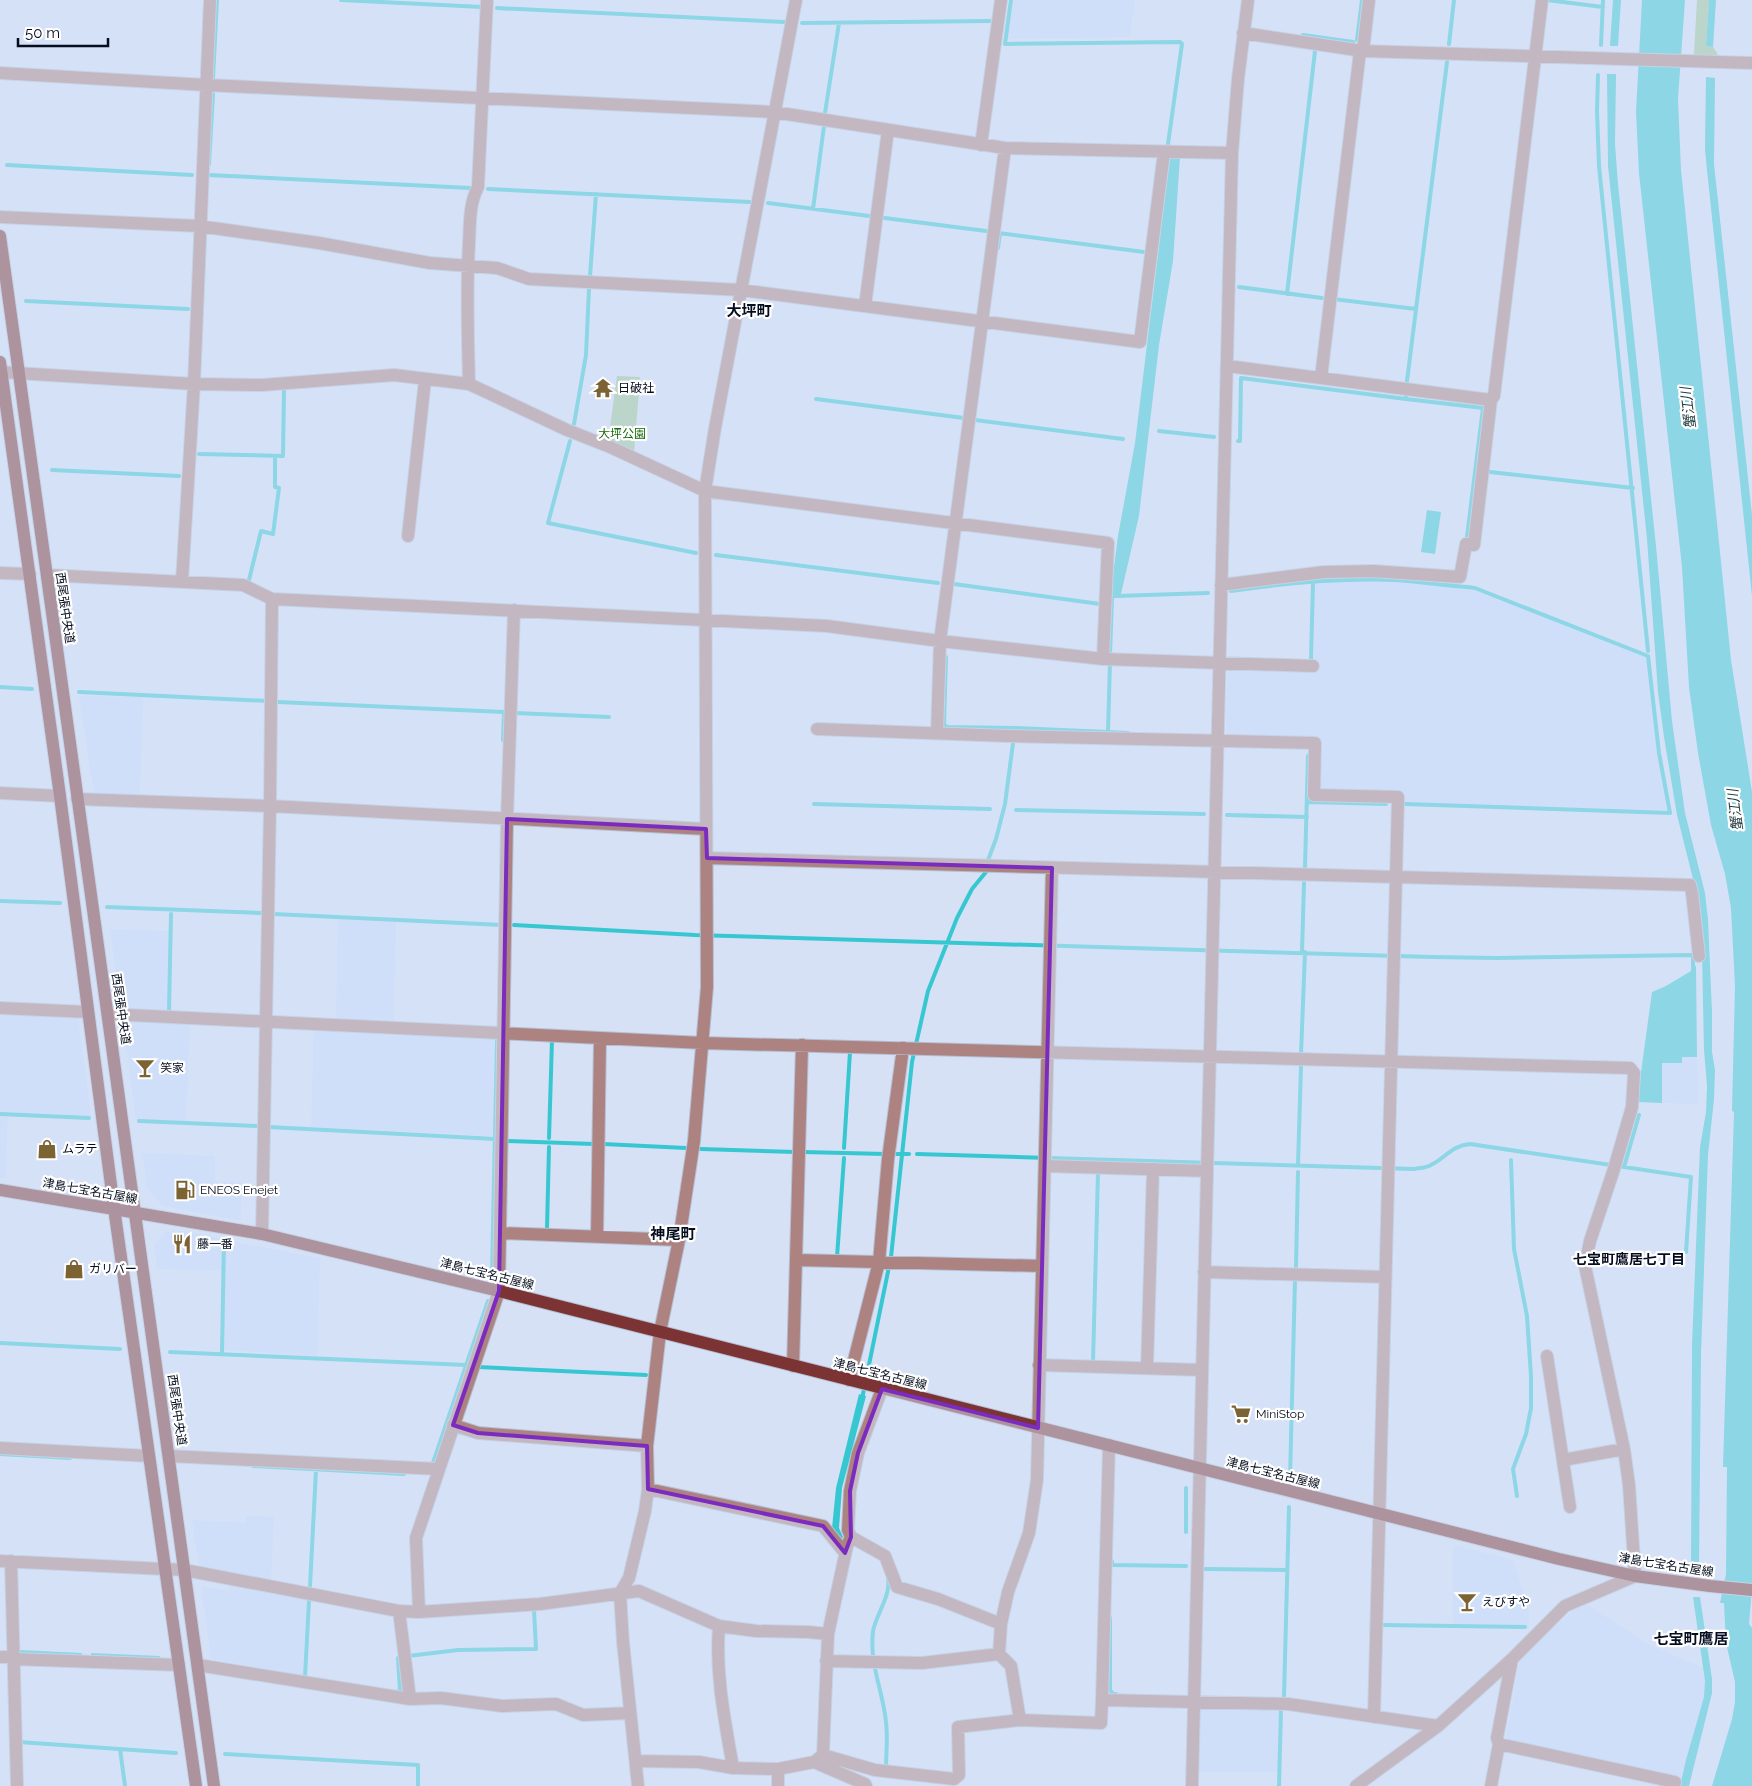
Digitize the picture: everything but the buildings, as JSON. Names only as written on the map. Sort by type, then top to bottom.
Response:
[{"type":"main road","name":"西尾張中央道","points":[[0,236],[214,1786]]},
{"type":"main road","points":[[0,369],[30,574],[114,1208],[196,1786]]},
{"type":"main road","name":"津島七宝名古屋線","points":[[0,1190],[262,1234],[499,1291],[1379,1514],[1635,1576],[1752,1590]]},
{"type":"street","points":[[182,581],[194,384],[210,0]]},
{"type":"street","points":[[469,384],[468,267],[470,218],[473,196],[478,187],[487,0]]},
{"type":"street","points":[[638,1786],[622,1642],[620,1593],[629,1578],[645,1512],[648,1489],[647,1446],[660,1332],[679,1240],[694,1141],[703,1043],[707,986],[705,491],[715,428],[796,0]]},
{"type":"street","points":[[982,145],[1001,0]]},
{"type":"street","points":[[1192,1786],[1232,153],[1238,79],[1248,0]]},
{"type":"street","points":[[1321,378],[1369,0]]},
{"type":"street","points":[[1221,585],[1324,572],[1373,571],[1460,577],[1466,544],[1474,545],[1542,0]]},
{"type":"street","points":[[1243,33],[1362,51],[1752,63]]},
{"type":"street","points":[[0,73],[482,99],[774,112],[1005,148],[1232,153]]},
{"type":"street","points":[[865,306],[888,130]]},
{"type":"street","points":[[937,733],[940,641],[1005,148]]},
{"type":"street","points":[[0,217],[200,226],[319,243],[430,263],[497,268],[529,279],[741,290],[1140,342],[1164,152]]},
{"type":"street","points":[[1227,366],[1491,400]]},
{"type":"street","points":[[0,369],[19,373],[194,384],[262,385],[394,375],[469,384],[705,491],[1108,543],[1107,659]]},
{"type":"street","points":[[408,536],[425,380]]},
{"type":"street","points":[[0,573],[30,574]]},
{"type":"street","points":[[47,575],[242,585],[272,599],[827,626],[940,641],[1107,659],[1313,666]]},
{"type":"street","points":[[262,1234],[272,599]]},
{"type":"street","points":[[419,1612],[416,1538],[499,1291],[507,819],[514,610]]},
{"type":"street","points":[[817,729],[1008,736],[1315,743],[1314,795],[1398,797],[1374,1717]]},
{"type":"street","points":[[0,793],[60,796]]},
{"type":"street","points":[[77,799],[270,806],[706,829]]},
{"type":"street","points":[[706,858],[1690,886],[1694,903],[1699,956]]},
{"type":"street","points":[[1020,1720],[1011,1666],[999,1654],[1001,1624],[1008,1592],[1029,1534],[1036,1480],[1052,868]]},
{"type":"street","points":[[0,1008],[88,1012]]},
{"type":"street","points":[[108,1014],[703,1043],[1630,1068],[1634,1073],[1632,1107],[1590,1241],[1585,1266],[1624,1449],[1629,1485],[1635,1576],[1565,1606],[1512,1659],[1438,1726],[1356,1786]]},
{"type":"street","points":[[597,1237],[600,1038]]},
{"type":"street","points":[[793,1366],[802,1045]]},
{"type":"street","points":[[853,1381],[886,1262],[888,1159],[911,1048]]},
{"type":"street","points":[[1045,1160],[1153,1169],[1207,1166]]},
{"type":"street","points":[[1147,1368],[1153,1169]]},
{"type":"street","points":[[500,1233],[679,1240]]},
{"type":"street","points":[[796,1260],[1042,1266]]},
{"type":"street","points":[[1204,1272],[1385,1276]]},
{"type":"street","points":[[1547,1356],[1570,1508]]},
{"type":"street","points":[[1039,1365],[1202,1370]]},
{"type":"street","points":[[819,1759],[828,1634],[848,1544],[850,1491],[876,1387]]},
{"type":"street","points":[[453,1425],[478,1433],[647,1446]]},
{"type":"street","points":[[636,1761],[699,1762],[733,1768],[778,1769],[819,1759],[875,1770],[954,1779],[959,1775],[958,1727],[1020,1720],[1101,1723],[1108,1445]]},
{"type":"street","points":[[0,1448],[149,1456]]},
{"type":"street","points":[[1563,1460],[1624,1449]]},
{"type":"street","points":[[169,1456],[438,1469]]},
{"type":"street","points":[[648,1489],[822,1526],[848,1544],[886,1556],[897,1587],[938,1599],[1001,1624]]},
{"type":"street","points":[[18,1786],[13,1658],[6,1561],[184,1570],[399,1611],[419,1612],[540,1604],[639,1591],[719,1626],[756,1631],[828,1634]]},
{"type":"street","points":[[399,1611],[410,1699]]},
{"type":"street","points":[[719,1626],[717,1646],[720,1693],[733,1768]]},
{"type":"street","points":[[826,1660],[922,1663],[999,1654]]},
{"type":"street","points":[[0,1657],[179,1665]]},
{"type":"street","points":[[1492,1786],[1499,1744],[1497,1738],[1512,1659]]},
{"type":"street","points":[[198,1665],[410,1699],[441,1698],[502,1706],[556,1704],[583,1715],[630,1713]]},
{"type":"street","points":[[1102,1700],[1288,1704],[1438,1726]]},
{"type":"street","points":[[1499,1744],[1674,1782],[1673,1786]]},
{"type":"street","points":[[819,1759],[866,1786]]},
{"type":"street","points":[[778,1769],[778,1786]]},
{"type":"highlighted area","points":[[507,819],[706,829],[707,858],[1052,868],[1038,1428],[882,1389],[858,1453],[850,1491],[851,1537],[845,1553],[823,1526],[648,1489],[647,1446],[478,1433],[453,1425],[499,1291]]},
{"type":"shaded area","points":[[1013,0],[1135,0],[1130,37],[1008,39]]},
{"type":"shaded area","points":[[1314,582],[1395,582],[1475,590],[1647,657],[1658,754],[1668,810],[1403,803],[1323,790],[1320,786],[1321,740],[1226,735],[1227,672],[1233,667],[1314,668]]},
{"type":"shaded area","points":[[79,696],[143,697],[140,795],[94,794]]},
{"type":"shaded area","points":[[338,919],[396,922],[394,1023],[336,1020]]},
{"type":"shaded area","points":[[110,930],[169,931],[168,1011],[123,1009]]},
{"type":"shaded area","points":[[0,1012],[75,1015],[78,1018],[91,1117],[8,1113],[5,1178],[0,1178]]},
{"type":"shaded area","points":[[125,1019],[190,1023],[186,1121],[136,1120],[123,1023]]},
{"type":"shaded area","points":[[314,1028],[490,1036],[494,1040],[493,1136],[311,1127]]},
{"type":"shaded area","points":[[1682,1057],[1697,1057],[1699,1104],[1662,1103],[1662,1063],[1682,1063]]},
{"type":"shaded area","points":[[142,1153],[215,1156],[215,1182],[242,1182],[241,1221],[163,1206],[148,1189]]},
{"type":"shaded area","points":[[185,1231],[222,1239],[222,1270],[157,1269],[154,1244],[166,1232]]},
{"type":"shaded area","points":[[225,1240],[320,1258],[317,1356],[223,1350]]},
{"type":"shaded area","points":[[246,1516],[274,1517],[271,1582],[202,1569],[198,1563],[192,1520],[246,1523]]},
{"type":"shaded area","points":[[1453,1545],[1513,1560],[1529,1609],[1529,1628],[1453,1626]]},
{"type":"shaded area","points":[[231,1583],[306,1599],[303,1675],[211,1659],[201,1586],[229,1591]]},
{"type":"shaded area","points":[[1588,1605],[1646,1643],[1703,1668],[1705,1681],[1704,1697],[1682,1780],[1505,1743],[1520,1657],[1575,1609]]},
{"type":"shaded area","points":[[1206,1707],[1279,1708],[1278,1772],[1199,1772],[1200,1711]]},
{"type":"green space","points":[[1697,0],[1709,0],[1706,46],[1713,47],[1718,57],[1696,57],[1694,54]]},
{"type":"green space","name":"大坪公園","points":[[617,376],[640,377],[634,454],[608,442]]},
{"type":"water","points":[[1613,0],[1621,0],[1618,46],[1610,46]]},
{"type":"water","name":"蟹江川","points":[[1642,0],[1685,0],[1678,99],[1681,170],[1731,660],[1752,792],[1752,1589],[1749,1624],[1752,1628],[1752,1786],[1712,1786],[1732,1719],[1735,1702],[1735,1682],[1726,1643],[1724,1603],[1720,1603],[1726,1574],[1727,1467],[1723,1467],[1734,1112],[1732,1111],[1735,986],[1731,908],[1725,874],[1711,825],[1698,753],[1689,687],[1682,567],[1639,173],[1636,112]]},
{"type":"water","points":[[1709,0],[1716,0],[1713,47],[1706,46]]},
{"type":"water","points":[[1607,74],[1616,74],[1615,144],[1618,184],[1656,546],[1672,721],[1685,813],[1705,893],[1708,920],[1712,1052],[1715,1070],[1708,1155],[1701,1355],[1699,1570],[1691,1569],[1692,1345],[1700,1147],[1706,1112],[1707,1086],[1704,1050],[1702,953],[1694,883],[1677,815],[1658,692],[1647,539],[1608,166]]},
{"type":"water","points":[[1706,77],[1715,78],[1714,164],[1752,515],[1752,596],[1705,149]]},
{"type":"water","points":[[1170,156],[1180,157],[1173,261],[1159,345],[1139,516],[1120,598],[1114,598],[1112,654],[1109,654],[1110,598],[1118,536],[1135,443]]},
{"type":"water","points":[[1427,510],[1441,512],[1435,554],[1421,552]]},
{"type":"water","points":[[1691,966],[1696,966],[1697,1057],[1682,1057],[1682,1063],[1662,1063],[1662,1103],[1637,1102],[1652,992],[1691,971]]},
{"type":"water","points":[[859,1394],[866,1396],[842,1488],[839,1528],[843,1537],[841,1540],[832,1528],[836,1488]]},
{"type":"water","points":[[1693,1597],[1700,1597],[1712,1679],[1712,1693],[1689,1786],[1680,1786],[1704,1697],[1705,1681]]},
{"type":"water","points":[[20,1650],[82,1653],[81,1656],[20,1653]]},
{"type":"water","points":[[91,1653],[160,1656],[160,1660],[91,1656]]},
{"type":"waterway","points":[[213,78],[217,0]]},
{"type":"waterway","points":[[341,0],[482,7]]},
{"type":"waterway","points":[[1011,0],[1005,44],[1180,42],[1182,44],[1168,144]]},
{"type":"waterway","points":[[1357,40],[1362,0]]},
{"type":"waterway","points":[[1449,44],[1454,0]]},
{"type":"waterway","points":[[1547,0],[1603,7]]},
{"type":"waterway","points":[[1601,45],[1603,0]]},
{"type":"waterway","points":[[497,8],[785,22]]},
{"type":"waterway","points":[[802,23],[990,21]]},
{"type":"waterway","points":[[825,113],[839,23]]},
{"type":"waterway","points":[[1303,35],[1353,42]]},
{"type":"waterway","points":[[1287,294],[1315,51]]},
{"type":"waterway","points":[[1407,381],[1447,62]]},
{"type":"waterway","points":[[1598,75],[1599,166],[1648,651]]},
{"type":"waterway","points":[[209,164],[213,94]]},
{"type":"waterway","points":[[813,209],[824,126]]},
{"type":"waterway","points":[[7,165],[192,175]]},
{"type":"waterway","points":[[209,175],[470,188]]},
{"type":"waterway","points":[[488,189],[750,202]]},
{"type":"waterway","points":[[590,276],[596,194]]},
{"type":"waterway","points":[[768,203],[986,231]]},
{"type":"waterway","points":[[998,233],[1144,252]]},
{"type":"waterway","points":[[998,248],[1000,233]]},
{"type":"waterway","points":[[1239,287],[1322,298]]},
{"type":"waterway","points":[[574,424],[586,355],[589,288]]},
{"type":"waterway","points":[[1333,299],[1416,309]]},
{"type":"waterway","points":[[26,301],[188,309]]},
{"type":"waterway","points":[[1238,441],[1240,441],[1241,378],[1406,399],[1406,396]]},
{"type":"waterway","points":[[199,454],[283,456],[284,389]]},
{"type":"waterway","points":[[816,399],[964,418]]},
{"type":"waterway","points":[[1406,399],[1483,408],[1467,537]]},
{"type":"waterway","points":[[975,420],[1123,439]]},
{"type":"waterway","points":[[1159,431],[1214,437]]},
{"type":"waterway","points":[[570,441],[548,523],[696,553]]},
{"type":"waterway","points":[[249,580],[261,531],[273,534],[279,488],[275,487],[275,456]]},
{"type":"waterway","points":[[52,470],[179,476]]},
{"type":"waterway","points":[[1490,472],[1633,488]]},
{"type":"waterway","points":[[716,555],[938,583]]},
{"type":"waterway","points":[[1231,591],[1333,580],[1395,580],[1475,588],[1648,656],[1659,753],[1670,813],[1405,804]]},
{"type":"waterway","points":[[1311,660],[1313,582]]},
{"type":"waterway","points":[[954,584],[1100,604]]},
{"type":"waterway","points":[[1117,596],[1208,593]]},
{"type":"waterway","points":[[946,657],[944,725],[948,727],[1015,728]]},
{"type":"waterway","points":[[862,1399],[891,1257],[912,1062],[928,991],[957,918],[972,889],[986,872],[1005,804],[1015,728],[1108,732],[1110,662]]},
{"type":"waterway","points":[[0,687],[32,689]]},
{"type":"waterway","points":[[79,692],[268,701]]},
{"type":"waterway","points":[[278,702],[504,712],[503,740]]},
{"type":"waterway","points":[[515,713],[609,717]]},
{"type":"waterway","points":[[1108,732],[1128,733]]},
{"type":"waterway","points":[[1305,867],[1308,756]]},
{"type":"waterway","points":[[1307,802],[1386,804]]},
{"type":"waterway","points":[[814,804],[990,809]]},
{"type":"waterway","points":[[1016,810],[1204,814]]},
{"type":"waterway","points":[[1227,815],[1307,817]]},
{"type":"waterway","points":[[1302,952],[1304,883]]},
{"type":"waterway","points":[[0,901],[60,903]]},
{"type":"waterway","points":[[107,907],[261,913]]},
{"type":"waterway","points":[[169,1011],[171,914]]},
{"type":"waterway","points":[[274,914],[502,925]]},
{"type":"waterway","points":[[514,925],[695,935],[1431,957],[1497,958],[1693,955],[1693,971]]},
{"type":"waterway","points":[[1301,1054],[1305,952]]},
{"type":"waterway","points":[[492,1275],[497,1039]]},
{"type":"waterway","points":[[549,1138],[552,1040]]},
{"type":"waterway","points":[[844,1148],[850,1052]]},
{"type":"waterway","points":[[1298,1165],[1301,1066]]},
{"type":"waterway","points":[[0,1114],[89,1118]]},
{"type":"waterway","points":[[1624,1167],[1639,1115]]},
{"type":"waterway","points":[[139,1121],[257,1126]]},
{"type":"waterway","points":[[269,1127],[495,1139]]},
{"type":"waterway","points":[[505,1141],[594,1144]]},
{"type":"waterway","points":[[603,1144],[686,1148]]},
{"type":"waterway","points":[[917,1154],[1414,1169],[1429,1166],[1454,1149],[1470,1144],[1691,1177],[1686,1252]]},
{"type":"waterway","points":[[547,1228],[549,1147]]},
{"type":"waterway","points":[[701,1149],[795,1152]]},
{"type":"waterway","points":[[803,1152],[885,1154]]},
{"type":"waterway","points":[[897,1154],[909,1154]]},
{"type":"waterway","points":[[837,1257],[844,1158]]},
{"type":"waterway","points":[[1511,1160],[1514,1249],[1527,1316],[1531,1376],[1531,1408],[1526,1434],[1513,1469],[1517,1496]]},
{"type":"waterway","points":[[1093,1362],[1098,1172]]},
{"type":"waterway","points":[[1296,1267],[1298,1172]]},
{"type":"waterway","points":[[222,1353],[224,1240]]},
{"type":"waterway","points":[[1290,1479],[1295,1279]]},
{"type":"waterway","points":[[433,1463],[488,1301]]},
{"type":"waterway","points":[[0,1343],[120,1349]]},
{"type":"waterway","points":[[170,1352],[466,1365]]},
{"type":"waterway","points":[[478,1367],[646,1375]]},
{"type":"waterway","points":[[0,1454],[70,1458]]},
{"type":"waterway","points":[[253,1466],[404,1474]]},
{"type":"waterway","points":[[310,1586],[316,1470]]},
{"type":"waterway","points":[[1186,1488],[1186,1532]]},
{"type":"waterway","points":[[1284,1696],[1289,1507]]},
{"type":"waterway","points":[[1112,1561],[1112,1565],[1186,1566]]},
{"type":"waterway","points":[[1205,1569],[1287,1570]]},
{"type":"waterway","points":[[886,1768],[886,1722],[872,1643],[873,1631],[885,1599],[888,1580]]},
{"type":"waterway","points":[[305,1677],[309,1600]]},
{"type":"waterway","points":[[408,1656],[458,1650],[536,1649],[534,1610]]},
{"type":"waterway","points":[[1110,1618],[1110,1690],[1113,1694],[1116,1694]]},
{"type":"waterway","points":[[1381,1625],[1525,1627]]},
{"type":"waterway","points":[[396,1692],[400,1691],[398,1658],[400,1658]]},
{"type":"waterway","points":[[1279,1786],[1281,1709]]},
{"type":"waterway","points":[[19,1742],[176,1753]]},
{"type":"waterway","points":[[120,1749],[125,1786]]},
{"type":"waterway","points":[[225,1754],[418,1765],[418,1786]]},
{"type":"place","name":"日破社","points":[[603,388]]},
{"type":"place","name":"笑家","points":[[145,1068]]},
{"type":"place","name":"ムラテ","points":[[47,1149]]},
{"type":"place","name":"ENEOS Enejet","points":[[185,1190]]},
{"type":"place","name":"藤一番","points":[[182,1244]]},
{"type":"place","name":"ガリバー","points":[[74,1269]]},
{"type":"place","name":"MiniStop","points":[[1241,1414]]},
{"type":"place","name":"えびすや","points":[[1467,1602]]},
{"type":"district","name":"大坪町","points":[[749,311]]},
{"type":"district","name":"神尾町","points":[[673,1234]]},
{"type":"district","name":"七宝町鷹居七丁目","points":[[1629,1259]]},
{"type":"district","name":"七宝町鷹居","points":[[1691,1639]]}]
